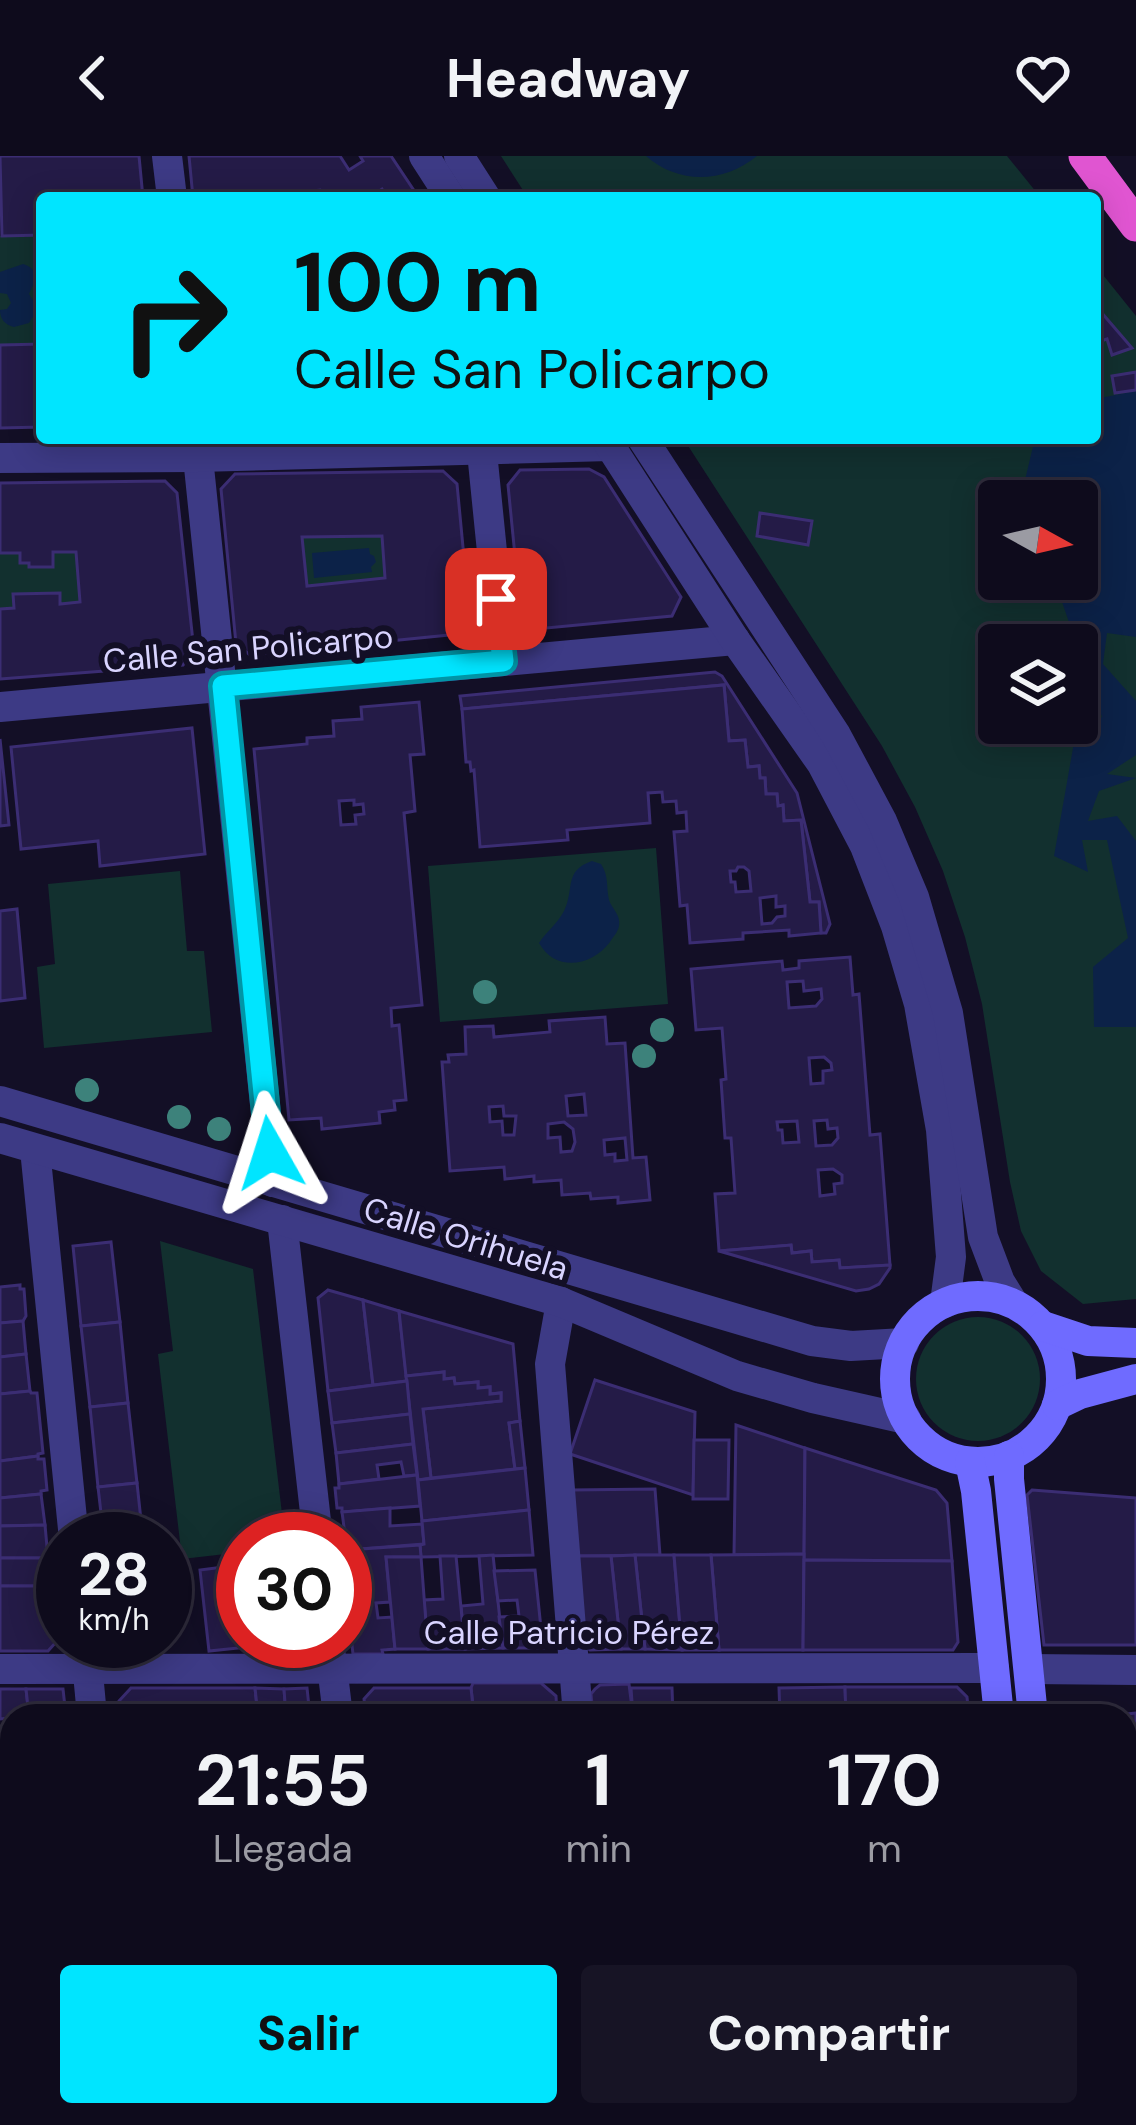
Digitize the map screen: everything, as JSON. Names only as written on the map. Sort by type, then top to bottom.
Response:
[{"type":"highway","points":[[1084,156],[1136,225]]},
{"type":"highway","points":[[1103,156],[1135,192]]},
{"type":"main road","points":[[979,1295],[1012,1303],[1043,1326],[1057,1350],[1062,1377],[1058,1405],[1030,1444],[1009,1456],[970,1462],[950,1457],[932,1448],[906,1419],[895,1381],[904,1343],[921,1319],[944,1303],[979,1295]]},
{"type":"main road","points":[[1043,1326],[1088,1340],[1136,1343]]},
{"type":"main road","points":[[1058,1405],[1136,1379]]},
{"type":"main road","points":[[1009,1456],[1033,1704]]},
{"type":"main road","points":[[970,1462],[998,1704]]},
{"type":"street","points":[[167,156],[171,192]]},
{"type":"street","points":[[424,156],[447,192]]},
{"type":"street","points":[[459,156],[482,192]]},
{"type":"street","points":[[0,458],[197,448],[482,452],[582,444]]},
{"type":"street","points":[[608,444],[822,764],[865,846],[920,1004],[940,1130],[950,1256],[944,1303]]},
{"type":"street","points":[[646,444],[836,736],[882,821],[914,897],[948,1013],[983,1237],[1012,1303]]},
{"type":"street","points":[[197,448],[273,1182]]},
{"type":"street","points":[[482,452],[503,661]]},
{"type":"street","name":"Calle San Policarpo","points":[[0,707],[735,640]]},
{"type":"street","name":"Calle Orihuela","points":[[0,1101],[812,1341],[850,1346],[904,1343]]},
{"type":"street","name":"Calle Orihuela","points":[[0,1138],[561,1302],[737,1376],[906,1419]]},
{"type":"street","points":[[34,1148],[71,1512]]},
{"type":"street","points":[[282,1220],[315,1512]]},
{"type":"street","points":[[561,1302],[550,1364],[577,1704]]},
{"type":"street","name":"Calle Patricio Pérez","points":[[372,1656],[574,1668],[994,1668]]},
{"type":"street","name":"Calle Patricio Pérez","points":[[0,1669],[36,1663]]},
{"type":"street","points":[[87,1668],[91,1704]]},
{"type":"street","points":[[333,1668],[337,1704]]},
{"type":"street","points":[[1029,1669],[1136,1670]]},
{"type":"green space","points":[[501,156],[1007,156],[1036,192],[524,192]]},
{"type":"green space","points":[[36,235],[36,344],[0,345],[0,236]]},
{"type":"green space","points":[[1101,272],[1136,316],[1136,1299],[1083,1304],[1041,1271],[1021,1231],[982,1004],[943,871],[882,746],[687,444],[1101,444]]},
{"type":"green space","points":[[382,536],[385,578],[307,586],[302,537]]},
{"type":"green space","points":[[53,552],[76,552],[80,602],[60,604],[60,594],[14,594],[14,608],[0,609],[0,553],[20,553],[20,563],[30,567]]},
{"type":"green space","points":[[656,848],[668,1004],[440,1022],[428,866]]},
{"type":"green space","points":[[180,871],[187,951],[204,951],[212,1032],[44,1048],[37,967],[55,964],[48,884]]},
{"type":"green space","points":[[160,1241],[253,1269],[282,1512],[216,1512],[216,1555],[192,1558],[192,1512],[176,1512],[158,1354],[173,1351]]},
{"type":"green space","points":[[978,1317],[1002,1321],[1022,1335],[1036,1355],[1040,1379],[1036,1403],[1022,1423],[1002,1437],[978,1441],[954,1437],[934,1423],[920,1403],[916,1379],[920,1355],[934,1335],[954,1321]]},
{"type":"water","points":[[646,156],[757,156],[730,171],[702,177],[673,172]]},
{"type":"water","points":[[23,264],[34,273],[29,294],[35,313],[29,323],[14,327],[1,316],[0,310],[11,303],[7,294],[0,293],[0,272]]},
{"type":"water","points":[[1136,391],[1136,637],[1107,633],[1103,664],[1136,701],[1136,755],[1107,774],[1136,778],[1099,791],[1088,821],[1117,816],[1136,841],[1136,1027],[1094,1027],[1093,967],[1128,938],[1107,840],[1082,840],[1088,872],[1054,856],[1074,744],[1098,744],[1098,719],[1102,717],[1098,624],[1070,624],[1059,600],[1098,600],[1098,480],[1025,480],[1034,444],[1101,444],[1101,398]]},
{"type":"water","points":[[369,548],[376,562],[372,572],[314,578],[312,553]]},
{"type":"water","points":[[592,861],[604,868],[618,928],[594,956],[564,962],[546,953],[539,943],[564,911],[573,875]]},
{"type":"building","points":[[0,156],[139,156],[142,192],[36,192],[36,235],[2,236]]},
{"type":"building","points":[[189,156],[340,156],[349,170],[363,161],[360,156],[391,156],[415,192],[382,189],[192,192]]},
{"type":"building","points":[[1101,312],[1132,348],[1112,355],[1107,339],[1101,341]]},
{"type":"building","points":[[36,344],[36,427],[0,428],[0,345]]},
{"type":"building","points":[[1136,372],[1136,390],[1115,393],[1112,376]]},
{"type":"building","points":[[589,469],[604,477],[681,597],[672,616],[536,629],[521,617],[508,485],[520,470]]},
{"type":"building","points":[[443,471],[457,484],[470,621],[459,634],[250,655],[236,644],[221,489],[235,474]],"holes":[[[382,536],[385,578],[307,586],[302,537]]]},
{"type":"building","points":[[165,481],[177,493],[194,651],[183,665],[0,679],[0,609],[14,608],[13,594],[60,593],[60,604],[80,602],[76,552],[53,552],[53,567],[29,567],[29,563],[20,563],[20,553],[0,553],[0,483]]},
{"type":"building","points":[[760,513],[812,521],[808,545],[757,536]]},
{"type":"building","points":[[715,672],[722,676],[797,793],[830,924],[826,933],[821,933],[819,902],[810,902],[801,820],[784,821],[783,805],[778,806],[777,794],[766,794],[759,766],[748,767],[745,740],[729,741],[724,685],[462,709],[460,696]]},
{"type":"building","points":[[724,685],[729,741],[745,740],[748,767],[759,766],[766,794],[777,794],[778,806],[783,805],[784,821],[801,820],[810,902],[819,902],[821,933],[743,933],[743,939],[690,943],[687,905],[680,906],[674,832],[687,831],[686,812],[677,813],[676,801],[663,802],[662,792],[648,793],[650,823],[567,830],[568,840],[480,847],[474,770],[466,762],[462,709]],"holes":[[[738,867],[749,871],[751,891],[736,892],[730,871]],[[776,896],[776,907],[785,906],[785,916],[762,924],[760,898]]]},
{"type":"building","points":[[419,702],[424,754],[410,755],[415,811],[404,813],[422,1005],[391,1008],[392,1026],[399,1025],[406,1100],[394,1101],[395,1110],[379,1112],[380,1123],[322,1129],[321,1118],[289,1120],[254,749],[334,736],[333,721],[362,719],[361,707]],"holes":[[[354,800],[354,805],[363,804],[364,814],[355,815],[356,824],[341,825],[339,801]]]},
{"type":"building","points":[[192,728],[205,854],[100,866],[98,841],[21,849],[11,747]]},
{"type":"building","points":[[0,739],[9,825],[0,826]]},
{"type":"building","points":[[17,909],[25,998],[0,1001],[0,911]]},
{"type":"building","points":[[850,957],[853,995],[859,994],[870,1135],[880,1134],[890,1265],[840,1268],[839,1260],[812,1262],[811,1251],[792,1253],[791,1245],[719,1251],[715,1194],[735,1193],[731,1138],[725,1138],[722,1028],[696,1030],[691,969],[782,961],[783,970],[799,968],[799,961]],"holes":[[[803,981],[804,991],[821,989],[822,999],[816,1006],[789,1008],[787,982]],[[824,1057],[831,1063],[832,1070],[823,1071],[823,1083],[811,1084],[809,1058]],[[827,1120],[828,1129],[837,1128],[838,1138],[832,1145],[816,1146],[814,1121]],[[797,1121],[799,1142],[783,1143],[777,1122]],[[833,1169],[842,1175],[842,1183],[834,1184],[835,1194],[820,1196],[818,1170]]]},
{"type":"building","points":[[605,1017],[607,1044],[625,1043],[633,1158],[646,1157],[650,1200],[618,1203],[618,1197],[591,1199],[590,1193],[562,1195],[561,1180],[505,1179],[504,1167],[450,1171],[442,1062],[449,1062],[448,1055],[466,1054],[465,1027],[493,1026],[494,1037],[550,1032],[549,1021]],"holes":[[[584,1094],[586,1115],[568,1116],[566,1096]],[[503,1106],[504,1116],[516,1116],[514,1135],[503,1135],[502,1121],[490,1122],[489,1107]],[[564,1122],[573,1129],[572,1151],[561,1152],[560,1137],[548,1138],[548,1124]],[[625,1138],[627,1160],[615,1161],[615,1154],[605,1155],[604,1140]]]},
{"type":"building","points":[[111,1242],[120,1322],[81,1326],[73,1246]]},
{"type":"building","points":[[791,1245],[792,1253],[811,1251],[812,1262],[839,1260],[840,1268],[890,1268],[879,1284],[856,1291],[719,1251]]},
{"type":"building","points":[[20,1285],[26,1316],[23,1321],[0,1323],[0,1287]]},
{"type":"building","points":[[328,1290],[363,1300],[373,1385],[328,1391],[318,1298]]},
{"type":"building","points":[[363,1300],[399,1311],[407,1381],[373,1385]]},
{"type":"building","points":[[399,1311],[513,1344],[520,1421],[509,1423],[515,1469],[431,1478],[423,1409],[501,1401],[501,1393],[490,1394],[490,1387],[478,1388],[478,1382],[455,1384],[454,1378],[444,1379],[444,1372],[406,1376]]},
{"type":"building","points":[[23,1321],[26,1354],[0,1357],[0,1323]]},
{"type":"building","points":[[120,1322],[128,1403],[90,1407],[81,1326]]},
{"type":"building","points":[[26,1354],[30,1391],[0,1394],[0,1357]]},
{"type":"building","points":[[444,1372],[444,1379],[454,1378],[455,1384],[478,1382],[478,1388],[490,1387],[490,1394],[501,1393],[501,1401],[423,1409],[431,1478],[418,1480],[406,1376]]},
{"type":"building","points":[[595,1380],[695,1412],[693,1495],[570,1454]]},
{"type":"building","points":[[407,1381],[410,1414],[332,1423],[328,1391]]},
{"type":"building","points":[[37,1393],[43,1453],[0,1461],[0,1394]]},
{"type":"building","points":[[128,1403],[137,1483],[98,1487],[90,1407]]},
{"type":"building","points":[[410,1414],[413,1444],[336,1453],[332,1423]]},
{"type":"building","points":[[520,1421],[525,1468],[515,1469],[509,1423]]},
{"type":"building","points":[[736,1425],[805,1448],[804,1554],[734,1555]]},
{"type":"building","points":[[694,1440],[729,1440],[728,1499],[693,1499]]},
{"type":"building","points":[[413,1444],[417,1475],[404,1476],[401,1462],[377,1465],[379,1479],[339,1484],[336,1453]]},
{"type":"building","points":[[805,1448],[936,1490],[947,1503],[952,1561],[804,1560]]},
{"type":"building","points":[[44,1459],[47,1490],[0,1498],[0,1461]]},
{"type":"building","points":[[525,1468],[529,1510],[422,1521],[418,1480]]},
{"type":"building","points":[[417,1475],[420,1506],[342,1512],[337,1508],[335,1488]]},
{"type":"building","points":[[137,1483],[140,1512],[101,1512],[98,1487]]},
{"type":"building","points":[[655,1489],[660,1555],[578,1556],[572,1490]]},
{"type":"building","points":[[1032,1490],[1136,1498],[1136,1645],[1044,1645],[1027,1495]]},
{"type":"building","points":[[41,1494],[43,1512],[36,1512],[36,1525],[0,1526],[0,1498]]},
{"type":"building","points":[[390,1508],[390,1526],[422,1524],[424,1544],[372,1548],[372,1512],[342,1512]]},
{"type":"building","points":[[529,1510],[533,1555],[421,1557],[422,1521]]},
{"type":"building","points":[[36,1525],[36,1558],[0,1558],[0,1526]]},
{"type":"building","points":[[420,1545],[421,1557],[386,1557],[390,1602],[376,1603],[378,1618],[392,1617],[395,1649],[382,1650],[383,1654],[372,1654],[372,1548]]},
{"type":"building","points":[[804,1554],[803,1650],[719,1650],[711,1555]]},
{"type":"building","points":[[493,1555],[503,1648],[465,1649],[461,1606],[483,1604],[479,1556]]},
{"type":"building","points":[[635,1555],[674,1555],[682,1650],[645,1649]]},
{"type":"building","points":[[635,1555],[645,1649],[621,1649],[611,1556]]},
{"type":"building","points":[[674,1555],[711,1555],[719,1650],[682,1650]]},
{"type":"building","points":[[440,1556],[456,1556],[465,1649],[428,1649],[424,1600],[443,1599]]},
{"type":"building","points":[[578,1556],[611,1556],[621,1649],[585,1646]]},
{"type":"building","points":[[386,1557],[421,1557],[428,1649],[395,1649]]},
{"type":"building","points":[[0,1558],[36,1558],[36,1586],[0,1586]]},
{"type":"building","points":[[804,1560],[952,1561],[958,1642],[953,1650],[803,1650]]},
{"type":"building","points":[[216,1568],[216,1650],[209,1651],[200,1570]]},
{"type":"building","points":[[535,1570],[543,1648],[503,1648],[499,1617],[519,1616],[517,1600],[498,1601],[494,1571]]},
{"type":"building","points":[[0,1586],[36,1586],[36,1651],[0,1651]]},
{"type":"building","points":[[473,1683],[541,1683],[556,1696],[556,1704],[473,1704]]},
{"type":"building","points":[[629,1684],[632,1704],[592,1704],[591,1694],[600,1685]]},
{"type":"building","points":[[845,1687],[846,1704],[780,1704],[779,1688]]},
{"type":"building","points":[[845,1687],[957,1687],[968,1704],[846,1704]]},
{"type":"building","points":[[131,1688],[255,1688],[257,1704],[119,1704]]},
{"type":"building","points":[[255,1688],[284,1689],[285,1704],[257,1704]]},
{"type":"building","points":[[307,1688],[309,1704],[285,1704],[284,1689]]},
{"type":"building","points":[[374,1688],[471,1688],[473,1704],[365,1704]]},
{"type":"building","points":[[631,1688],[672,1688],[673,1704],[632,1704]]},
{"type":"building","points":[[0,1689],[26,1689],[28,1704],[0,1704]]},
{"type":"building","points":[[26,1689],[63,1689],[65,1704],[28,1704]]},
{"type":"route","points":[[270,1153],[223,686],[503,661],[496,599]]}]
